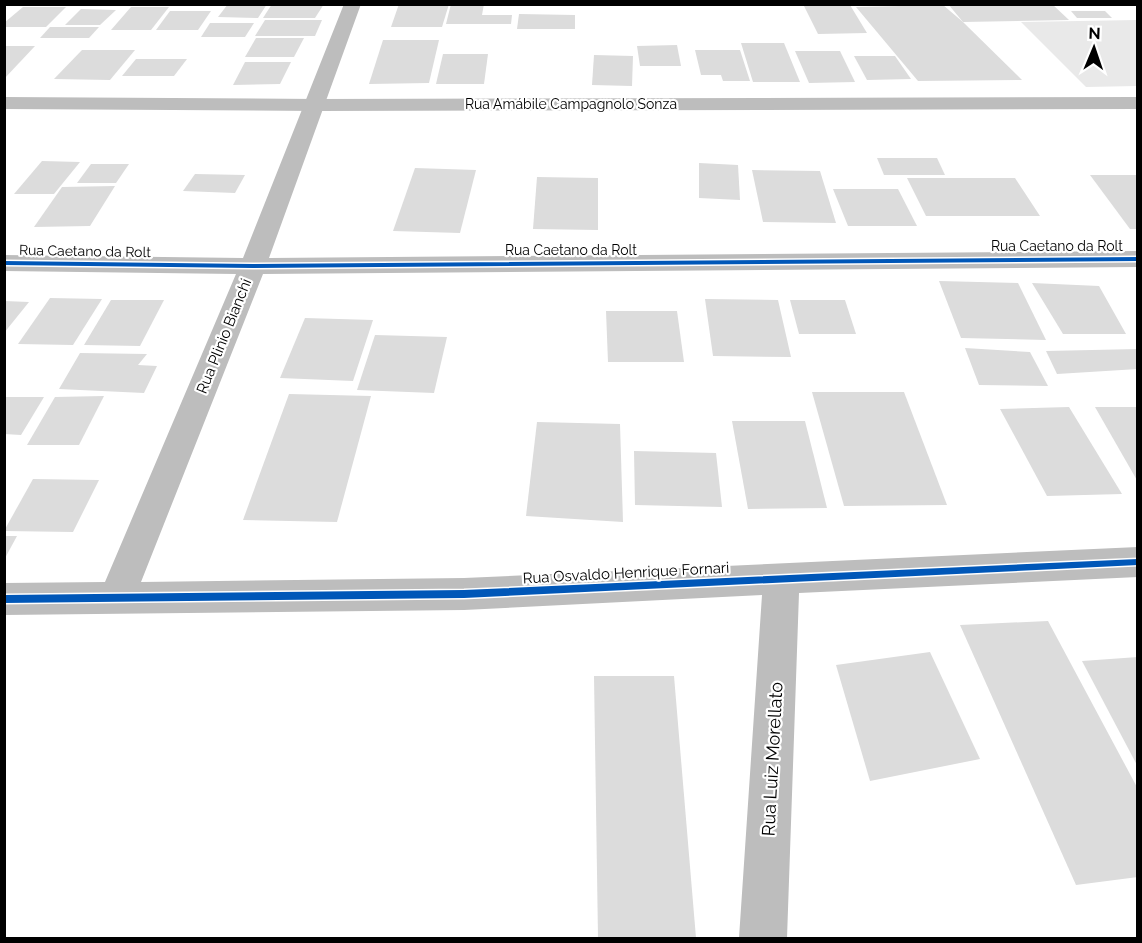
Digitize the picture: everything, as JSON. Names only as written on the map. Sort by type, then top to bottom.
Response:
[{"type":"street","name":"Rua Plinio Bianchi","points":[[116,598],[253,266],[317,105],[353,4]]},
{"type":"street","name":"Rua Amábile Campagnolo Sonza","points":[[4,103],[317,105],[1137,103]]},
{"type":"street","name":"Rua Caetano da Rolt","points":[[4,263],[253,266],[1137,259]]},
{"type":"street","name":"Rua Osvaldo Henrique Fornari","points":[[4,599],[464,594],[1137,562]]},
{"type":"street","name":"Rua Luiz Morellato","points":[[763,939],[782,580]]},
{"type":"shaded area","points":[[1137,20],[1137,86],[1086,87],[1021,22]]},
{"type":"building","points":[[228,4],[267,4],[258,18],[218,17]]},
{"type":"building","points":[[272,4],[324,4],[315,18],[263,18]]},
{"type":"building","points":[[399,4],[449,4],[442,27],[391,27]]},
{"type":"building","points":[[451,4],[484,4],[482,15],[512,15],[511,24],[446,24]]},
{"type":"building","points":[[948,4],[1052,4],[1069,20],[963,22]]},
{"type":"building","points":[[850,5],[867,33],[818,34],[804,6]]},
{"type":"building","points":[[943,5],[1022,80],[918,81],[856,7]]},
{"type":"building","points":[[23,7],[66,7],[46,27],[4,27],[4,23]]},
{"type":"building","points":[[131,7],[169,7],[151,30],[111,30]]},
{"type":"building","points":[[81,9],[116,10],[100,25],[65,25]]},
{"type":"building","points":[[170,11],[211,11],[198,30],[156,30]]},
{"type":"building","points":[[1071,11],[1105,11],[1112,18],[1077,18]]},
{"type":"building","points":[[519,14],[575,15],[575,29],[517,29]]},
{"type":"building","points":[[265,20],[322,20],[315,36],[255,36]]},
{"type":"building","points":[[210,23],[254,23],[245,37],[201,37]]},
{"type":"building","points":[[50,27],[99,27],[89,38],[40,38]]},
{"type":"building","points":[[256,38],[304,38],[294,57],[245,57]]},
{"type":"building","points":[[383,40],[439,40],[429,83],[369,84]]},
{"type":"building","points":[[741,43],[784,43],[800,82],[753,82]]},
{"type":"building","points":[[677,45],[681,66],[640,66],[637,46]]},
{"type":"building","points":[[4,46],[35,46],[4,79]]},
{"type":"building","points":[[82,50],[135,50],[110,80],[54,79]]},
{"type":"building","points":[[695,50],[740,50],[750,81],[723,81],[721,75],[701,75]]},
{"type":"building","points":[[795,51],[840,51],[855,82],[809,83]]},
{"type":"building","points":[[443,54],[488,54],[484,84],[436,84]]},
{"type":"building","points":[[594,55],[633,56],[632,86],[592,85]]},
{"type":"building","points":[[854,56],[895,56],[911,79],[867,80]]},
{"type":"building","points":[[136,59],[187,59],[174,76],[122,76]]},
{"type":"building","points":[[245,62],[291,62],[280,84],[233,85]]},
{"type":"building","points":[[877,158],[937,158],[945,175],[884,175]]},
{"type":"building","points":[[42,161],[80,162],[54,194],[14,194]]},
{"type":"building","points":[[699,163],[738,165],[740,200],[699,198]]},
{"type":"building","points":[[91,164],[129,164],[116,183],[77,183]]},
{"type":"building","points":[[415,168],[476,170],[460,233],[393,231]]},
{"type":"building","points":[[752,170],[820,171],[836,223],[763,222]]},
{"type":"building","points":[[195,174],[245,175],[235,193],[183,191]]},
{"type":"building","points":[[1090,175],[1138,175],[1138,229],[1130,229]]},
{"type":"building","points":[[537,177],[598,178],[598,230],[533,229]]},
{"type":"building","points":[[907,178],[1015,178],[1040,216],[926,216]]},
{"type":"building","points":[[115,186],[90,226],[34,227],[62,187]]},
{"type":"building","points":[[833,189],[898,189],[917,226],[848,226]]},
{"type":"building","points":[[939,281],[1018,283],[1046,340],[961,338]]},
{"type":"building","points":[[1032,283],[1099,286],[1126,334],[1063,334]]},
{"type":"building","points":[[50,298],[102,299],[73,345],[18,344]]},
{"type":"building","points":[[705,299],[778,300],[791,357],[713,356]]},
{"type":"building","points":[[111,300],[164,300],[140,346],[84,345]]},
{"type":"building","points":[[790,300],[845,300],[856,334],[799,334]]},
{"type":"building","points":[[4,301],[29,302],[4,333]]},
{"type":"building","points":[[606,311],[677,311],[684,362],[608,362]]},
{"type":"building","points":[[305,318],[373,320],[353,381],[280,378]]},
{"type":"building","points":[[375,335],[447,337],[434,393],[357,390]]},
{"type":"building","points":[[965,348],[1030,352],[1048,386],[979,385]]},
{"type":"building","points":[[1138,349],[1138,369],[1057,374],[1046,351]]},
{"type":"building","points":[[80,353],[147,354],[138,365],[157,366],[144,393],[59,389]]},
{"type":"building","points":[[812,392],[904,392],[947,505],[844,506]]},
{"type":"building","points":[[289,394],[371,396],[337,522],[243,520]]},
{"type":"building","points":[[104,396],[79,445],[27,445],[55,397]]},
{"type":"building","points":[[4,397],[44,397],[21,435],[4,434]]},
{"type":"building","points":[[1069,407],[1122,494],[1047,496],[1000,409]]},
{"type":"building","points":[[1095,407],[1138,407],[1138,482]]},
{"type":"building","points":[[732,421],[805,421],[827,508],[748,509]]},
{"type":"building","points":[[537,422],[620,424],[623,522],[526,516]]},
{"type":"building","points":[[634,451],[716,453],[722,507],[635,505]]},
{"type":"building","points":[[33,479],[99,480],[73,532],[4,531]]},
{"type":"building","points":[[4,536],[17,536],[4,560]]},
{"type":"building","points":[[1048,621],[1138,789],[1138,877],[1076,885],[960,625]]},
{"type":"building","points":[[930,652],[980,759],[870,781],[836,665]]},
{"type":"building","points":[[1138,657],[1138,767],[1082,661]]},
{"type":"building","points":[[594,676],[674,676],[696,938],[598,938]]},
{"type":"cycle path","points":[[4,263],[253,266],[1138,259]]},
{"type":"cycle path","points":[[4,599],[464,594],[1138,562]]}]
